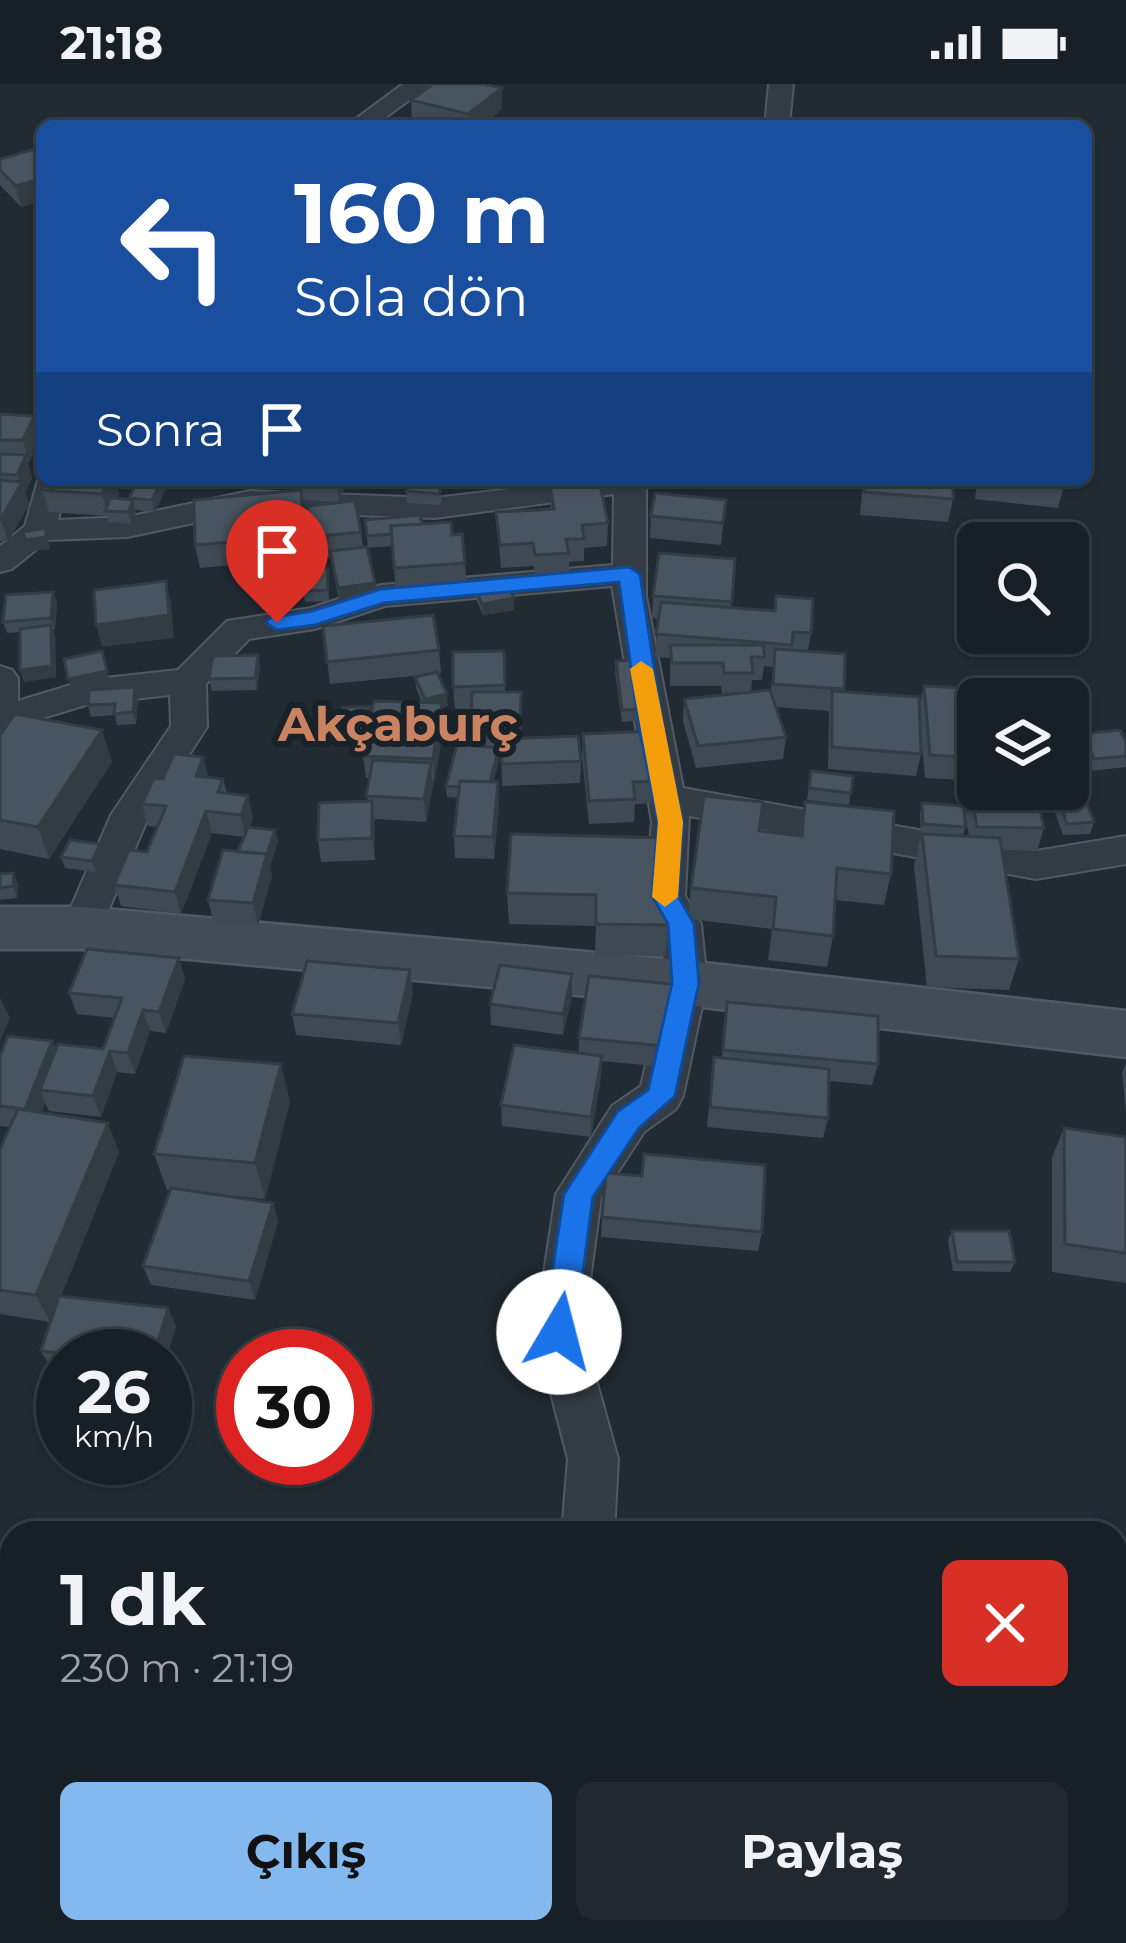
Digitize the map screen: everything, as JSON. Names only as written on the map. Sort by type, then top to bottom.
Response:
[{"type":"street","points":[[367,120],[419,84]]},
{"type":"street","points":[[778,120],[781,84]]},
{"type":"street","points":[[40,530],[50,486]]},
{"type":"street","points":[[0,562],[40,530],[127,527],[236,492],[435,508],[600,486]]},
{"type":"street","points":[[589,1521],[593,1459],[559,1332],[579,1194],[628,1119],[661,1096],[686,983],[681,924],[665,896],[670,822],[629,574],[630,486]]},
{"type":"street","points":[[0,719],[87,692],[188,681],[239,628],[315,618],[381,596],[629,574]]},
{"type":"street","points":[[0,678],[0,709]]},
{"type":"street","points":[[82,928],[130,815],[189,728],[188,681]]},
{"type":"street","points":[[665,798],[1036,865],[1126,850]]},
{"type":"street","points":[[0,928],[82,928],[686,983],[1126,1034]]},
{"type":"building","points":[[433,84],[502,88],[468,114],[411,100]]},
{"type":"building","points":[[36,149],[36,180],[16,186],[0,170],[0,159]]},
{"type":"building","points":[[0,414],[34,416],[23,440],[0,440]]},
{"type":"building","points":[[0,454],[26,455],[17,475],[0,474]]},
{"type":"building","points":[[0,480],[22,482],[1,519],[0,519]]},
{"type":"building","points":[[44,486],[106,486],[102,494],[42,490]]},
{"type":"building","points":[[135,486],[159,486],[152,500],[129,498]]},
{"type":"building","points":[[408,486],[442,486],[439,494],[406,491]]},
{"type":"building","points":[[550,486],[600,486],[608,523],[582,525],[584,539],[566,539],[569,553],[535,555],[533,543],[500,545],[496,512],[554,509]]},
{"type":"building","points":[[864,486],[953,486],[953,499],[864,492]]},
{"type":"building","points":[[301,490],[305,536],[195,545],[194,500]]},
{"type":"building","points":[[655,493],[726,500],[723,523],[651,516]]},
{"type":"building","points":[[111,498],[133,500],[128,512],[105,511]]},
{"type":"building","points":[[355,501],[361,532],[312,537],[307,506]]},
{"type":"building","points":[[420,515],[422,524],[391,526],[391,534],[367,536],[365,520]]},
{"type":"building","points":[[451,522],[452,535],[462,534],[465,563],[394,568],[391,526]]},
{"type":"building","points":[[46,528],[46,537],[25,540],[23,532]]},
{"type":"building","points":[[367,547],[375,583],[338,588],[330,551]]},
{"type":"building","points":[[659,553],[735,559],[732,602],[653,596]]},
{"type":"building","points":[[328,568],[327,590],[303,591],[304,569]]},
{"type":"building","points":[[505,578],[514,598],[482,604],[473,583]]},
{"type":"building","points":[[166,581],[169,615],[96,625],[94,590]]},
{"type":"building","points":[[53,592],[51,618],[3,622],[6,595]]},
{"type":"building","points":[[776,596],[813,599],[811,633],[793,632],[792,645],[656,634],[661,602],[775,611]]},
{"type":"building","points":[[433,615],[439,650],[327,662],[323,626]]},
{"type":"building","points":[[51,625],[52,666],[20,670],[20,629]]},
{"type":"building","points":[[670,645],[763,645],[765,657],[751,657],[753,673],[724,673],[723,663],[672,663]]},
{"type":"building","points":[[775,649],[845,654],[844,689],[773,684]]},
{"type":"building","points":[[102,651],[107,671],[68,679],[64,659]]},
{"type":"building","points":[[504,651],[505,685],[453,687],[453,652]]},
{"type":"building","points":[[258,655],[255,678],[209,679],[213,656]]},
{"type":"building","points":[[636,660],[643,709],[622,710],[616,661]]},
{"type":"building","points":[[437,672],[447,694],[425,699],[415,677]]},
{"type":"building","points":[[924,686],[957,688],[957,757],[930,755]]},
{"type":"building","points":[[135,687],[133,712],[114,714],[115,704],[88,705],[89,690]]},
{"type":"building","points":[[770,690],[786,737],[698,746],[684,699]]},
{"type":"building","points":[[832,691],[919,697],[921,754],[832,747]]},
{"type":"building","points":[[472,692],[521,692],[520,729],[471,729]]},
{"type":"building","points":[[374,701],[442,703],[433,759],[363,756]]},
{"type":"building","points":[[343,707],[369,707],[366,726],[340,726]]},
{"type":"building","points":[[15,714],[102,730],[38,827],[0,820],[0,735]]},
{"type":"building","points":[[1120,730],[1126,756],[1094,759],[1089,733]]},
{"type":"building","points":[[656,731],[662,781],[633,782],[635,799],[589,801],[583,734]]},
{"type":"building","points":[[578,736],[581,761],[502,764],[500,739]]},
{"type":"building","points":[[457,744],[499,748],[490,782],[460,781],[459,787],[446,786]]},
{"type":"building","points":[[174,754],[203,757],[196,776],[223,779],[218,792],[248,796],[241,815],[206,811],[175,892],[114,885],[129,850],[147,852],[166,806],[142,804],[154,778],[163,779]]},
{"type":"building","points":[[373,760],[431,763],[424,799],[366,796]]},
{"type":"building","points":[[811,771],[853,776],[851,793],[809,788]]},
{"type":"building","points":[[460,781],[498,782],[493,837],[454,836]]},
{"type":"building","points":[[704,796],[763,802],[759,831],[802,836],[805,802],[894,811],[891,874],[837,868],[833,936],[773,929],[776,897],[691,888]]},
{"type":"building","points":[[372,801],[372,838],[318,840],[319,803]]},
{"type":"building","points":[[922,803],[964,810],[965,827],[923,824]]},
{"type":"building","points":[[1089,808],[1094,822],[1067,824],[1062,810]]},
{"type":"building","points":[[974,810],[1040,810],[1044,828],[977,827]]},
{"type":"building","points":[[248,827],[275,830],[267,854],[238,852]]},
{"type":"building","points":[[511,834],[666,838],[668,925],[596,924],[596,895],[507,893]]},
{"type":"building","points":[[922,834],[1000,838],[1019,959],[936,956]]},
{"type":"building","points":[[70,840],[100,844],[92,861],[61,857]]},
{"type":"building","points":[[223,850],[267,854],[253,903],[208,900]]},
{"type":"building","points":[[14,873],[13,886],[0,888],[0,874]]},
{"type":"building","points":[[87,949],[179,958],[159,1012],[143,1010],[128,1053],[110,1051],[93,1096],[40,1090],[58,1044],[103,1049],[122,998],[69,993]]},
{"type":"building","points":[[307,961],[410,970],[398,1023],[292,1014]]},
{"type":"building","points":[[500,965],[572,974],[563,1014],[490,1004]]},
{"type":"building","points":[[589,976],[672,984],[665,1046],[579,1038]]},
{"type":"building","points":[[727,1002],[878,1016],[878,1064],[723,1050]]},
{"type":"building","points":[[8,1036],[52,1041],[25,1109],[0,1106],[0,1056]]},
{"type":"building","points":[[514,1045],[602,1056],[591,1117],[501,1105]]},
{"type":"building","points":[[184,1056],[281,1064],[255,1163],[154,1154]]},
{"type":"building","points":[[714,1057],[829,1069],[828,1118],[710,1107]]},
{"type":"building","points":[[18,1109],[108,1123],[36,1295],[0,1290],[0,1149]]},
{"type":"building","points":[[1064,1128],[1126,1137],[1126,1253],[1065,1244]]},
{"type":"building","points":[[644,1154],[765,1165],[762,1232],[602,1217],[606,1173],[642,1176]]},
{"type":"building","points":[[171,1188],[273,1203],[249,1281],[143,1266]]},
{"type":"building","points":[[952,1231],[1009,1231],[1015,1262],[957,1262]]},
{"type":"building","points":[[59,1296],[168,1308],[162,1329],[48,1329]]},
{"type":"slow traffic","points":[[641,669],[670,822],[665,897]]},
{"type":"district","name":"Akçaburç","points":[[398,724]]},
{"type":"route","points":[[277,623],[315,618],[381,596],[629,574],[670,822],[665,896],[681,924],[686,983],[661,1096],[628,1119],[579,1194],[559,1332]]}]
